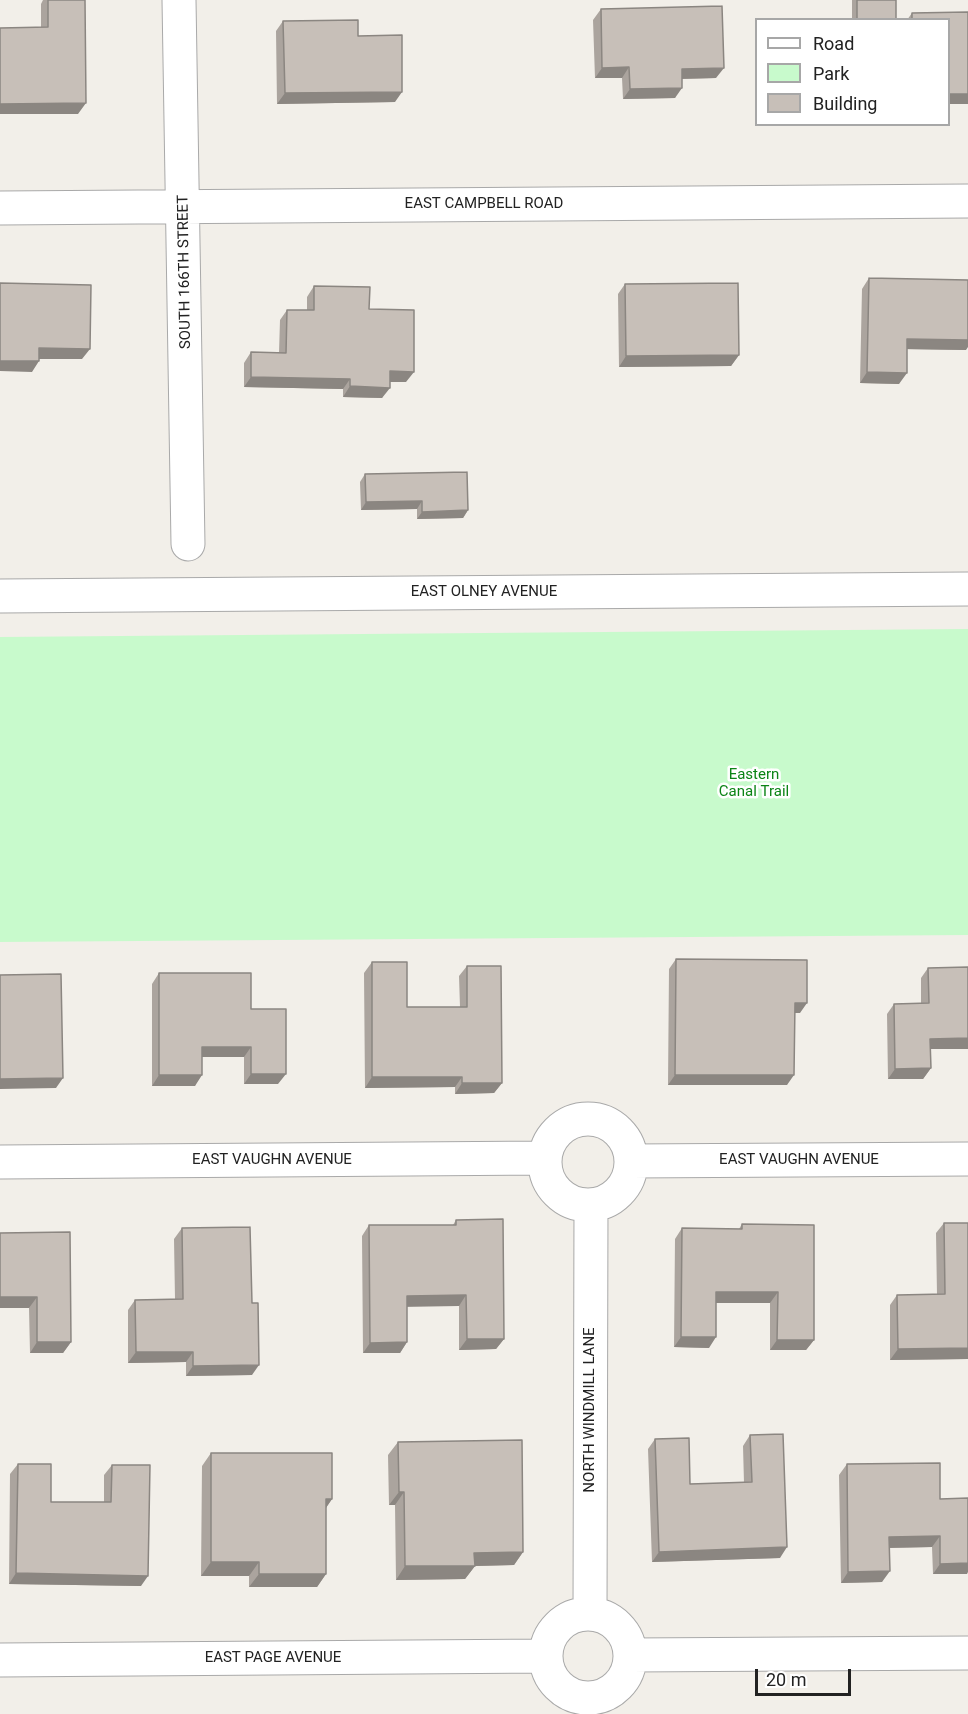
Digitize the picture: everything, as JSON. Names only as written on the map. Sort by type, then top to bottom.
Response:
[{"type":"street","name":"SOUTH 166TH STREET","points":[[179,0],[188,544]]},
{"type":"street","name":"EAST CAMPBELL ROAD","points":[[0,208],[968,201]]},
{"type":"street","name":"EAST OLNEY AVENUE","points":[[0,596],[968,589]]},
{"type":"street","points":[[581,1119],[595,1119],[618,1131],[629,1150],[631,1161],[623,1186],[603,1202],[591,1205],[572,1202],[557,1192],[545,1170],[544,1158],[548,1144],[556,1132],[567,1124],[581,1119]]},
{"type":"street","name":"EAST VAUGHN AVENUE","points":[[0,1162],[544,1158]]},
{"type":"street","name":"EAST VAUGHN AVENUE","points":[[631,1161],[968,1158]]},
{"type":"street","name":"NORTH WINDMILL LANE","points":[[590,1614],[591,1205]]},
{"type":"street","points":[[590,1614],[602,1616],[622,1631],[631,1655],[629,1668],[623,1680],[590,1706],[554,1682],[548,1670],[546,1656],[551,1637],[564,1622],[590,1614]]},
{"type":"street","points":[[631,1655],[968,1653]]},
{"type":"street","name":"EAST PAGE AVENUE","points":[[0,1660],[546,1656]]},
{"type":"green space","name":"Eastern Canal Trail","points":[[968,629],[968,935],[0,942],[0,637]]},
{"type":"building","points":[[48,0],[85,0],[86,103],[0,104],[0,28],[48,27]]},
{"type":"building","points":[[857,0],[896,0],[896,18],[857,18]]},
{"type":"building","points":[[722,6],[724,68],[682,69],[682,88],[630,89],[629,67],[602,68],[601,9]]},
{"type":"building","points":[[968,12],[968,94],[950,94],[950,18],[912,18],[912,13]]},
{"type":"building","points":[[358,20],[358,36],[402,35],[402,92],[285,93],[283,21]]},
{"type":"building","points":[[869,278],[968,280],[968,340],[907,339],[907,373],[867,372]]},
{"type":"building","points":[[0,283],[91,285],[90,349],[39,348],[39,361],[0,361]]},
{"type":"building","points":[[738,283],[739,355],[626,356],[625,284]]},
{"type":"building","points":[[314,286],[370,287],[369,309],[414,310],[414,372],[390,371],[390,388],[350,386],[350,379],[251,377],[251,352],[286,353],[287,310],[314,310]]},
{"type":"building","points":[[467,472],[468,510],[422,512],[422,501],[366,502],[365,474]]},
{"type":"building","points":[[676,959],[807,960],[807,1003],[795,1003],[794,1075],[675,1075]]},
{"type":"building","points":[[372,962],[407,962],[407,1007],[467,1007],[467,966],[501,966],[502,1083],[462,1083],[462,1077],[372,1077]]},
{"type":"building","points":[[968,967],[968,1038],[930,1039],[931,1068],[895,1069],[894,1004],[929,1003],[928,968]]},
{"type":"building","points":[[159,973],[251,973],[251,1009],[286,1009],[286,1074],[251,1074],[251,1047],[202,1047],[202,1075],[159,1075]]},
{"type":"building","points":[[61,974],[63,1078],[0,1079],[0,975]]},
{"type":"building","points":[[503,1219],[504,1339],[467,1339],[466,1295],[407,1296],[407,1342],[370,1343],[369,1225],[456,1225],[456,1220]]},
{"type":"building","points":[[944,1223],[968,1223],[968,1348],[898,1349],[897,1295],[945,1294]]},
{"type":"building","points":[[742,1224],[814,1225],[814,1340],[777,1340],[778,1292],[716,1292],[716,1337],[681,1337],[682,1228],[742,1229]]},
{"type":"building","points":[[250,1227],[252,1303],[258,1303],[259,1365],[193,1366],[193,1352],[136,1352],[135,1300],[183,1299],[182,1228]]},
{"type":"building","points":[[70,1232],[71,1342],[37,1342],[37,1297],[0,1297],[0,1233]]},
{"type":"building","points":[[783,1434],[787,1547],[659,1552],[655,1439],[689,1438],[690,1484],[752,1482],[750,1435]]},
{"type":"building","points":[[522,1440],[523,1552],[474,1553],[475,1566],[405,1566],[404,1492],[399,1492],[398,1442]]},
{"type":"building","points":[[211,1453],[332,1453],[332,1499],[326,1499],[326,1574],[259,1574],[259,1562],[211,1562]]},
{"type":"building","points":[[940,1463],[940,1499],[968,1498],[968,1563],[940,1564],[940,1536],[889,1537],[890,1571],[848,1572],[847,1464]]},
{"type":"building","points":[[18,1464],[51,1464],[51,1502],[111,1502],[112,1465],[150,1465],[148,1576],[16,1573]]}]
